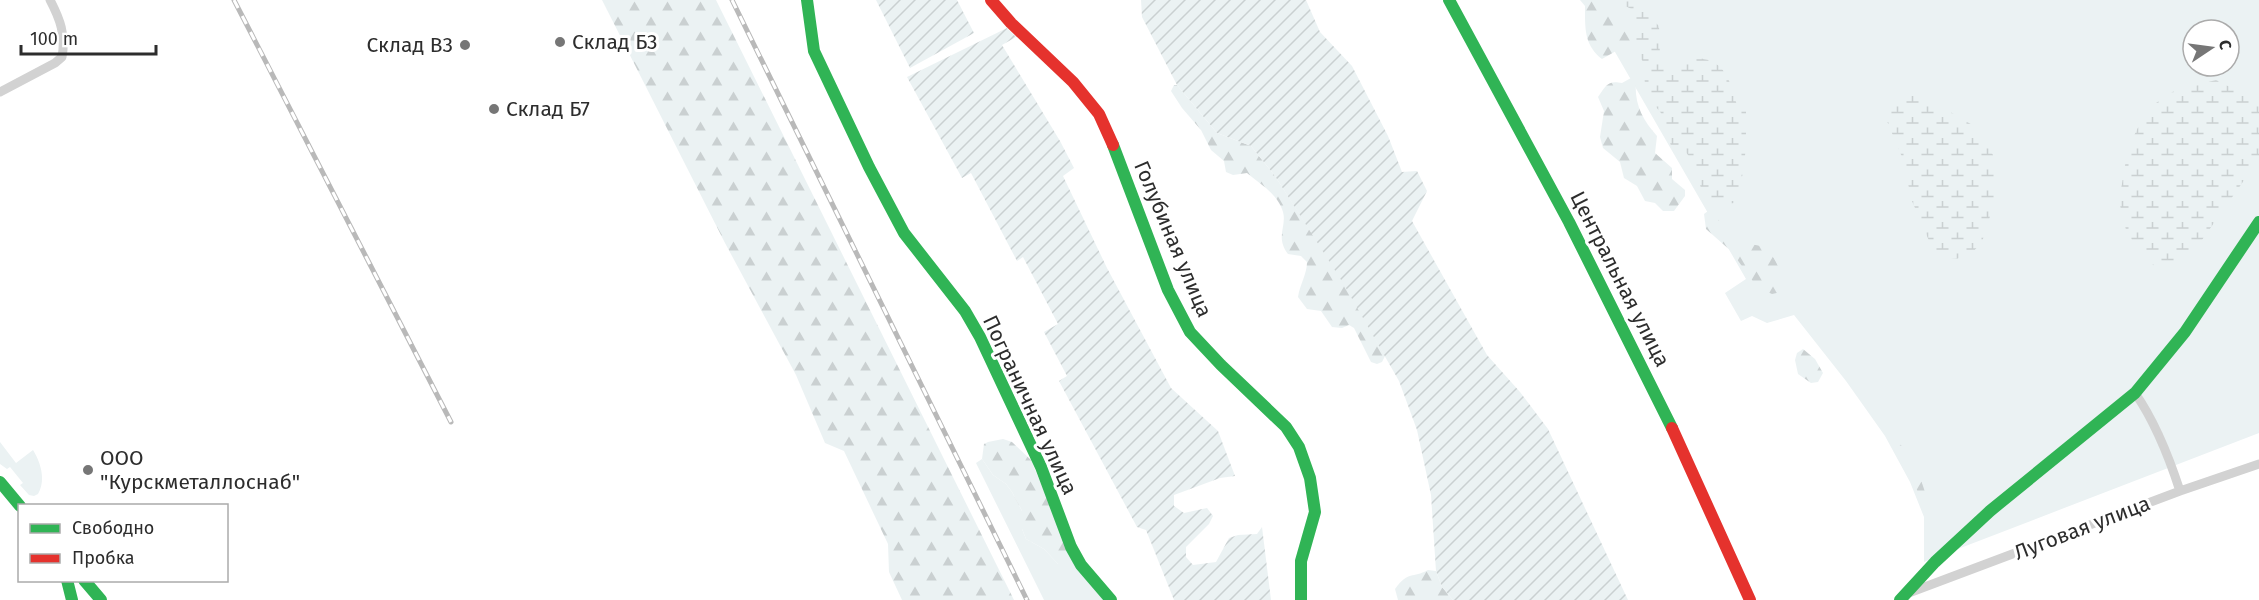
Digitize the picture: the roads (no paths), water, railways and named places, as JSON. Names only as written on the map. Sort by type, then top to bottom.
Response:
[{"type":"street","points":[[0,92],[62,57],[64,33],[50,0]]},
{"type":"street","name":"Пограничная улица","points":[[807,0],[814,51],[869,167],[904,233],[964,311],[980,337],[1041,467],[1071,547],[1081,565],[1112,600]]},
{"type":"street","name":"Голубиная улица","points":[[991,0],[1011,23],[1073,82],[1099,114],[1120,162],[1168,290],[1190,332],[1286,427],[1299,447],[1310,478],[1315,512],[1301,561],[1301,600]]},
{"type":"street","name":"Центральная улица","points":[[1449,0],[1548,179],[1649,379],[1750,600]]},
{"type":"street","points":[[1903,597],[1935,562],[1990,511],[2135,393],[2176,344],[2259,222]]},
{"type":"street","points":[[2135,393],[2168,454],[2180,491]]},
{"type":"street","name":"Луговая улица","points":[[1903,597],[2180,491],[2259,464]]},
{"type":"street","points":[[0,482],[18,504]]},
{"type":"street","points":[[68,582],[72,600]]},
{"type":"street","points":[[85,582],[96,599]]},
{"type":"railway","points":[[234,0],[451,422]]},
{"type":"railway","points":[[732,0],[1027,600]]},
{"type":"place","name":"Склад Б3","points":[[560,42]]},
{"type":"place","name":"Склад В3","points":[[465,45]]},
{"type":"place","name":"Склад Б7","points":[[494,109]]},
{"type":"place","name":"ООО \"Курскметаллоснаб\"","points":[[88,470]]}]
